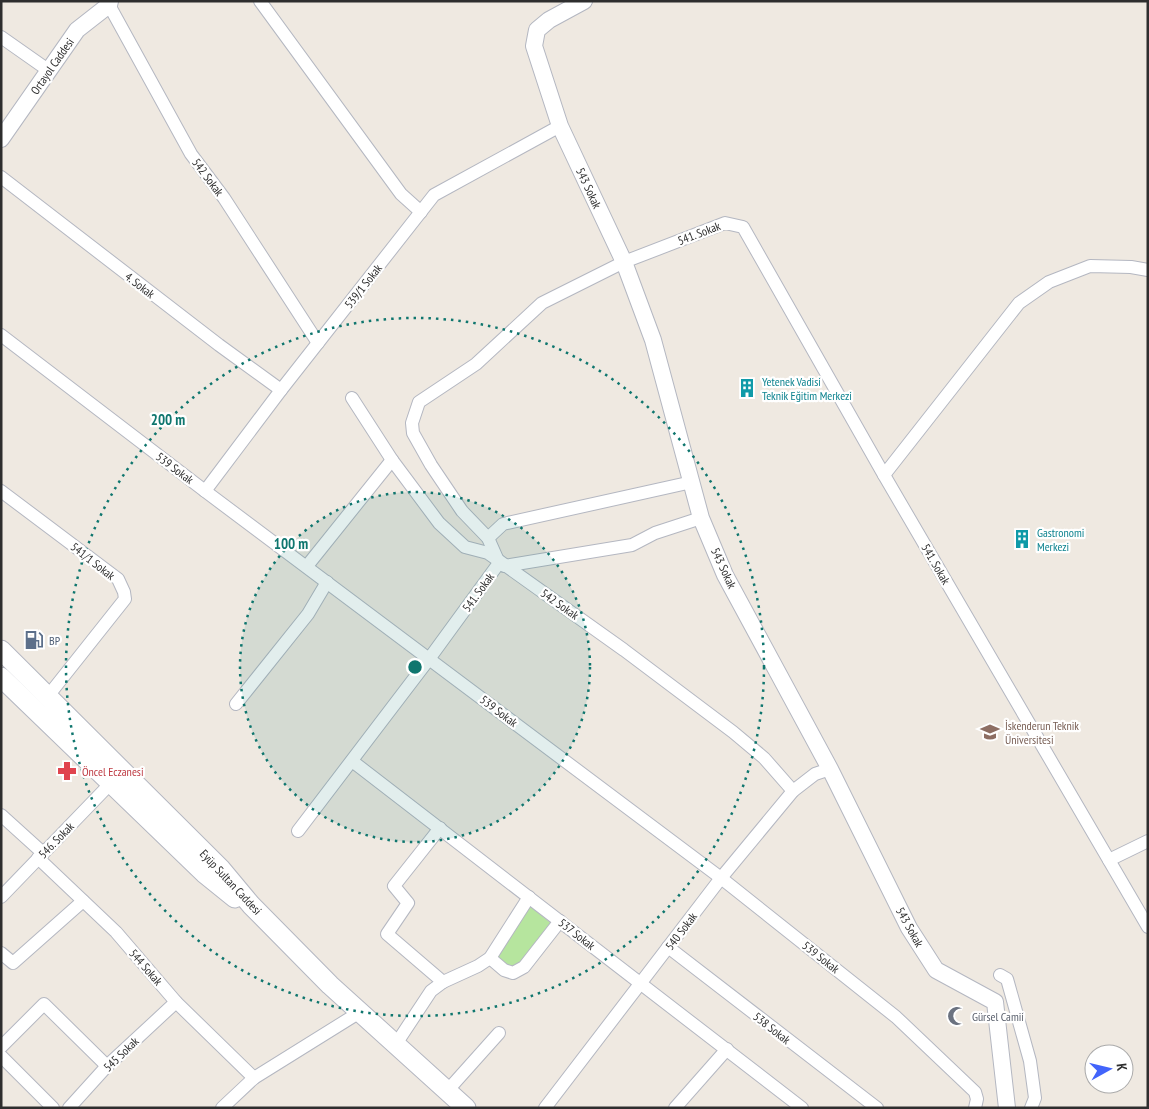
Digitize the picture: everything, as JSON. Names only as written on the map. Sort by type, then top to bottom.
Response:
[{"type":"main road","name":"Eyüp Sultan Caddesi","points":[[1,650],[221,869],[251,905],[330,985],[466,1108]]},
{"type":"main road","points":[[1,677],[224,891],[251,905]]},
{"type":"street","points":[[260,1],[401,194],[421,212]]},
{"type":"street","name":"543 Sokak","points":[[584,1],[549,20],[537,30],[534,46],[560,126],[624,262],[653,340],[701,518],[725,574],[830,769],[909,928],[936,970],[995,1002],[1007,1108]]},
{"type":"street","name":"Ortayol Caddesi","points":[[1,139],[77,30],[110,3]]},
{"type":"street","name":"542 Sokak","points":[[110,3],[191,154],[224,198],[318,344]]},
{"type":"street","points":[[1,37],[48,70]]},
{"type":"street","name":"539/1 Sokak","points":[[206,491],[281,390],[434,196],[560,126]]},
{"type":"street","name":"4. Sokak","points":[[1,177],[219,345],[281,390]]},
{"type":"street","name":"541. Sokak","points":[[298,831],[502,564],[488,538],[462,511],[431,465],[413,433],[412,423],[419,402],[476,364],[542,303],[624,262],[725,223],[743,227],[884,474],[1148,927]]},
{"type":"street","points":[[884,474],[1019,303],[1049,282],[1090,266],[1131,267],[1148,270]]},
{"type":"street","name":"539 Sokak","points":[[1,335],[721,878],[896,1017],[976,1092],[979,1105]]},
{"type":"street","name":"542 Sokak","points":[[352,398],[392,460],[439,523],[465,547],[488,553],[624,650],[733,732],[764,758],[793,791]]},
{"type":"street","points":[[307,566],[392,460]]},
{"type":"street","points":[[488,538],[503,524],[692,482]]},
{"type":"street","name":"541/1 Sokak","points":[[1,491],[118,579],[124,592],[125,599],[48,696]]},
{"type":"street","points":[[502,564],[632,545],[655,533],[701,518]]},
{"type":"street","points":[[236,704],[308,614],[327,582]]},
{"type":"street","name":"537 Sokak","points":[[352,761],[727,1049],[793,1105]]},
{"type":"street","name":"540 Sokak","points":[[545,1108],[642,984],[721,878],[793,791],[815,774],[830,769]]},
{"type":"street","name":"546. Sokak","points":[[1,897],[111,783]]},
{"type":"street","name":"544 Sokak","points":[[1,815],[83,901],[116,932],[176,1002],[254,1078]]},
{"type":"street","points":[[440,828],[394,886],[408,902],[388,934],[443,982]]},
{"type":"street","points":[[1109,860],[1148,841]]},
{"type":"street","points":[[396,1044],[432,991],[443,982],[478,966],[490,958],[529,897]]},
{"type":"street","points":[[1,953],[13,963],[83,901]]},
{"type":"street","points":[[490,958],[504,970],[513,972],[524,967],[560,921]]},
{"type":"street","name":"538 Sokak","points":[[668,947],[877,1108]]},
{"type":"street","points":[[1000,975],[1007,979],[1030,1060],[1035,1098],[1031,1108]]},
{"type":"street","name":"545 Sokak","points":[[68,1108],[107,1066],[176,1002]]},
{"type":"street","points":[[4,1040],[44,1004],[107,1066]]},
{"type":"street","points":[[222,1108],[254,1078],[360,1012]]},
{"type":"street","points":[[448,1090],[499,1033]]},
{"type":"street","points":[[675,1108],[727,1049]]},
{"type":"street","points":[[1,1056],[53,1108]]},
{"type":"green space","points":[[530,906],[552,924],[525,960],[513,968],[495,958]]},
{"type":"place","name":"Yetenek Vadisi Teknik Eğitim Merkezi","points":[[747,388]]},
{"type":"place","name":"Gastronomi Merkezi","points":[[1022,539]]},
{"type":"place","name":"BP","points":[[34,640]]},
{"type":"place","name":"İskenderun Teknik Üniversitesi","points":[[990,732]]},
{"type":"place","name":"Öncel Eczanesi","points":[[67,771]]},
{"type":"place","name":"Gürsel Camii","points":[[957,1016]]}]
